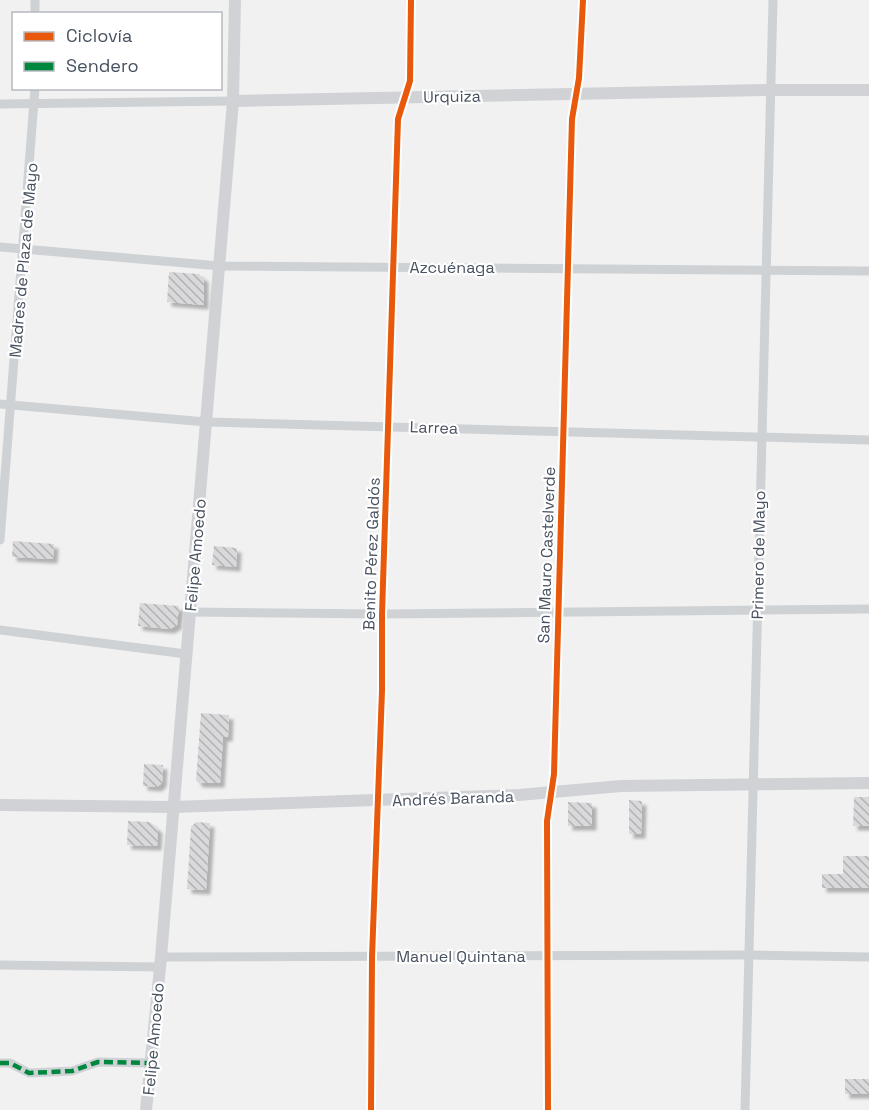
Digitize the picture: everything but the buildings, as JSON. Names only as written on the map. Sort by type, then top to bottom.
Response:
[{"type":"main road","name":"Felipe Amoedo","points":[[146,1110],[220,266],[233,101],[235,0]]},
{"type":"main road","name":"Urquiza","points":[[233,101],[869,90]]},
{"type":"main road","name":"Andrés Baranda","points":[[0,805],[172,807],[550,793],[621,786],[869,783]]},
{"type":"street","name":"Benito Pérez Galdós","points":[[370,1110],[372,957],[398,119],[410,81],[411,0]]},
{"type":"street","name":"San Mauro Castelverde","points":[[548,1110],[547,821],[554,774],[572,119],[583,0]]},
{"type":"street","name":"Primero de Mayo","points":[[745,1110],[760,436],[767,271],[773,0]]},
{"type":"street","name":"Madres de Plaza de Mayo","points":[[0,540],[35,90]]},
{"type":"street","name":"Urquiza","points":[[0,104],[233,101]]},
{"type":"street","name":"Azcuénaga","points":[[0,247],[220,266],[869,271]]},
{"type":"street","name":"Larrea","points":[[0,404],[206,422],[869,440]]},
{"type":"street","points":[[190,612],[382,614],[869,609]]},
{"type":"street","points":[[0,630],[186,654]]},
{"type":"street","name":"Manuel Quintana","points":[[0,965],[372,957],[748,955],[869,957]]},
{"type":"street","points":[[0,1063],[10,1063],[29,1073],[72,1071],[98,1062],[151,1063]]},
{"type":"marked path","points":[[0,1063],[10,1063],[29,1073],[72,1071],[98,1062],[151,1063]]},
{"type":"cycle path","points":[[371,1110],[372,957],[398,119],[410,81],[411,0]]},
{"type":"cycle path","points":[[548,1110],[547,821],[554,774],[572,119],[579,78],[583,0]]}]
